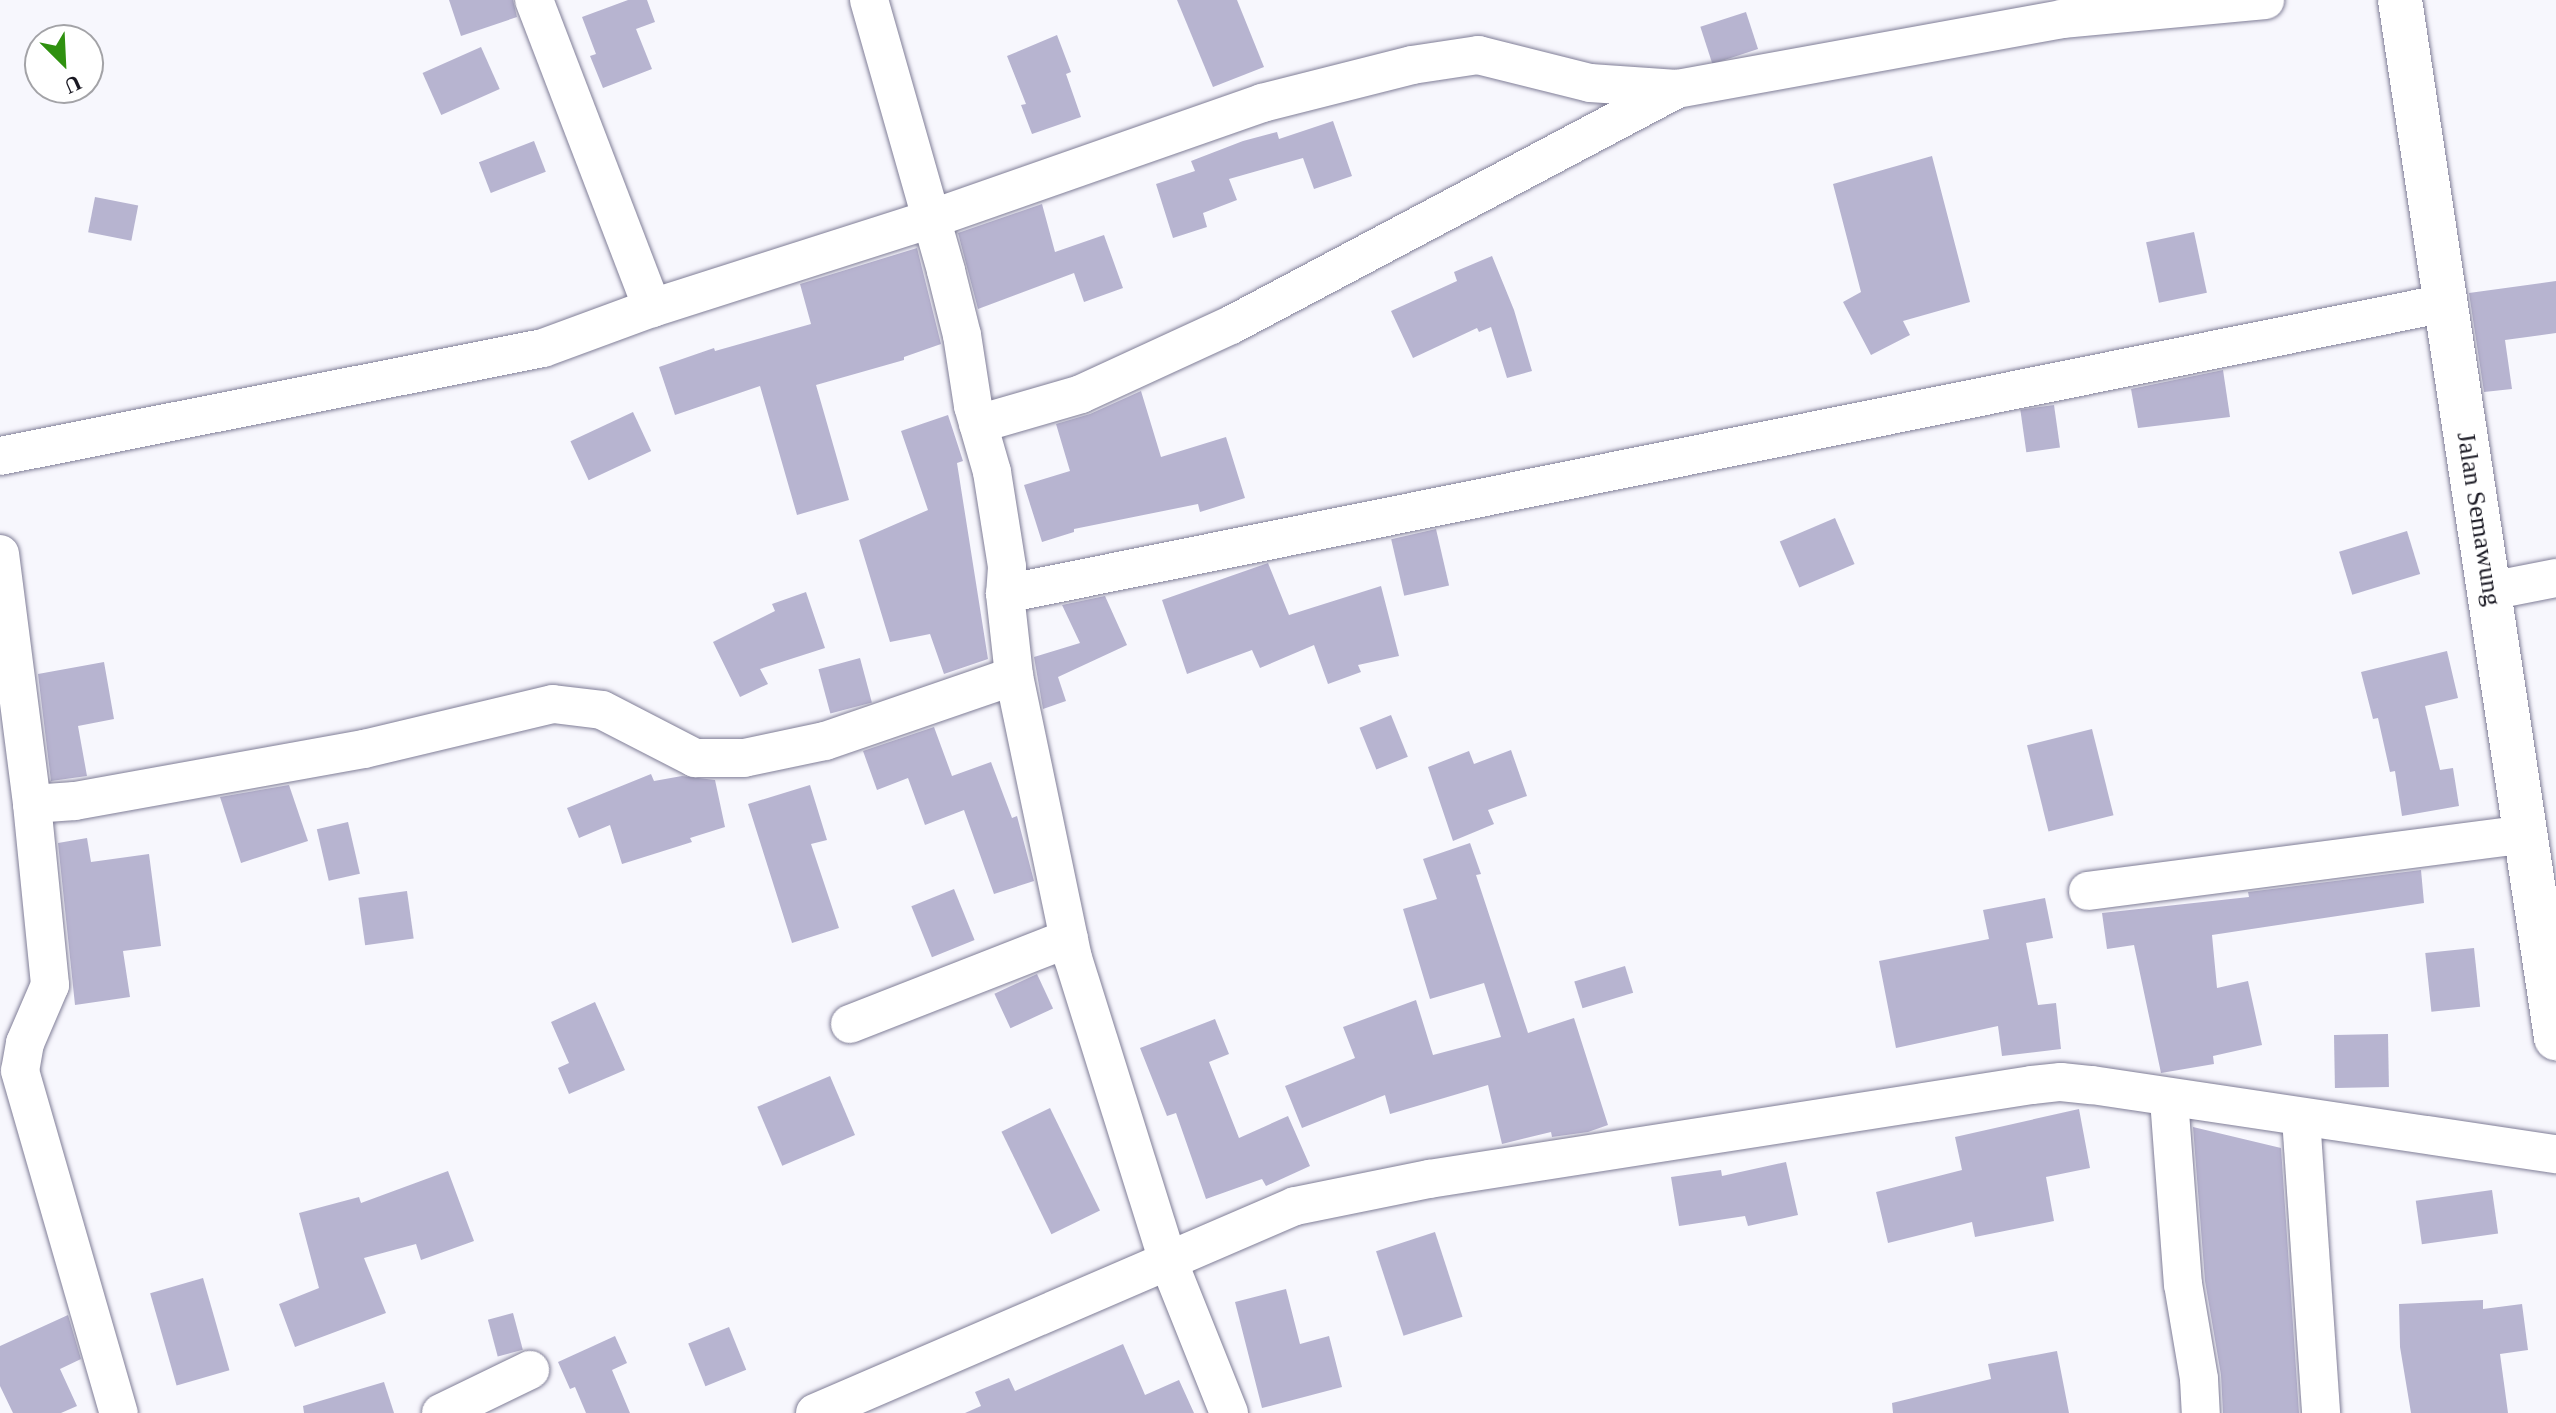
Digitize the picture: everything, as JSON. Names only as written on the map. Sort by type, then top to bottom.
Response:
[{"type":"street","points":[[534,0],[652,308]]},
{"type":"street","points":[[869,0],[962,335],[978,424],[992,472],[1007,567],[1005,594],[1014,676],[1069,938],[1167,1258],[1229,1413]]},
{"type":"street","points":[[0,456],[543,348],[652,308],[931,219],[1262,103],[1412,65],[1478,55],[1590,83],[1677,89],[2062,19],[2265,0]]},
{"type":"street","name":"Jalan Semawung","points":[[2400,0],[2556,1038]]},
{"type":"street","points":[[978,424],[1081,394],[1231,325],[1677,89]]},
{"type":"street","points":[[1005,594],[2446,303]]},
{"type":"street","points":[[0,554],[32,804],[50,985],[25,1043],[20,1071],[119,1413]]},
{"type":"street","points":[[2490,591],[2556,578]]},
{"type":"street","points":[[32,804],[75,801],[364,749],[553,704],[602,710],[695,758],[744,758],[825,741],[1014,676]]},
{"type":"street","points":[[2088,891],[2526,834]]},
{"type":"street","points":[[850,1024],[1069,938]]},
{"type":"street","points":[[815,1413],[1167,1258],[1295,1206],[1429,1179],[1638,1145],[2061,1082],[2556,1154]]},
{"type":"street","points":[[2169,1099],[2183,1284],[2199,1379],[2201,1413]]},
{"type":"street","points":[[2301,1118],[2321,1413]]},
{"type":"street","points":[[441,1413],[530,1370]]},
{"type":"building","points":[[449,0],[513,0],[517,17],[461,36]]},
{"type":"building","points":[[628,0],[647,0],[655,22],[636,29],[652,69],[603,88],[590,56],[596,54],[582,17]]},
{"type":"building","points":[[1177,0],[1237,0],[1264,67],[1213,87]]},
{"type":"building","points":[[1746,12],[1758,49],[1712,64],[1700,27]]},
{"type":"building","points":[[1057,35],[1071,72],[1066,74],[1081,117],[1032,134],[1021,105],[1026,104],[1007,56]]},
{"type":"building","points":[[481,47],[500,89],[441,115],[423,73]]},
{"type":"building","points":[[1333,121],[1352,176],[1314,189],[1303,158],[1229,179],[1237,200],[1203,213],[1207,227],[1173,238],[1156,184],[1195,171],[1191,161],[1243,141],[1277,132],[1279,139]]},
{"type":"building","points":[[534,141],[546,172],[491,193],[479,162]]},
{"type":"building","points":[[1932,156],[1970,302],[1903,321],[1910,335],[1871,355],[1843,302],[1861,292],[1833,184]]},
{"type":"building","points":[[95,197],[138,205],[131,241],[88,232]]},
{"type":"building","points":[[1042,204],[1055,252],[1104,235],[1123,288],[1084,302],[1074,273],[978,309],[958,233]]},
{"type":"building","points":[[2194,232],[2207,293],[2159,303],[2146,242]]},
{"type":"building","points":[[917,248],[941,344],[904,357],[904,360],[816,385],[849,500],[797,515],[760,386],[675,415],[659,367],[714,348],[715,351],[811,324],[800,284]]},
{"type":"building","points":[[1492,256],[1514,310],[1532,371],[1507,378],[1491,327],[1479,332],[1477,328],[1413,358],[1391,311],[1457,281],[1454,272]]},
{"type":"building","points":[[2556,281],[2556,333],[2505,340],[2512,389],[2484,392],[2469,293]]},
{"type":"building","points":[[2223,370],[2230,417],[2138,428],[2131,389]]},
{"type":"building","points":[[1141,391],[1161,457],[1226,437],[1245,498],[1200,512],[1198,504],[1074,529],[1074,532],[1042,542],[1024,485],[1070,471],[1056,424],[1090,414]]},
{"type":"building","points":[[2054,405],[2060,448],[2026,452],[2020,410]]},
{"type":"building","points":[[633,412],[651,451],[589,480],[570,441]]},
{"type":"building","points":[[948,415],[963,461],[957,463],[988,659],[944,674],[930,634],[890,642],[859,540],[928,510],[901,431]]},
{"type":"building","points":[[1835,518],[1855,564],[1799,587],[1780,541]]},
{"type":"building","points":[[1436,529],[1449,586],[1404,596],[1391,539]]},
{"type":"building","points":[[2407,531],[2420,574],[2352,595],[2339,552]]},
{"type":"building","points":[[1268,563],[1289,615],[1381,586],[1399,656],[1358,665],[1361,672],[1328,684],[1314,645],[1260,668],[1252,650],[1187,674],[1162,600]]},
{"type":"building","points":[[806,592],[825,648],[760,669],[768,684],[740,697],[713,642],[775,611],[772,604]]},
{"type":"building","points":[[1105,596],[1127,645],[1058,677],[1066,701],[1043,709],[1034,657],[1080,643],[1062,605]]},
{"type":"building","points":[[2447,651],[2458,698],[2425,706],[2440,770],[2453,768],[2459,806],[2402,816],[2395,771],[2390,772],[2378,718],[2373,719],[2361,672]]},
{"type":"building","points":[[860,658],[872,702],[830,714],[818,669]]},
{"type":"building","points":[[104,662],[114,719],[78,726],[87,776],[51,781],[38,674]]},
{"type":"building","points":[[1391,715],[1408,757],[1376,769],[1359,728]]},
{"type":"building","points":[[934,727],[952,776],[991,762],[1012,818],[1017,816],[1034,881],[994,894],[964,810],[925,825],[908,778],[877,790],[863,751]]},
{"type":"building","points":[[2092,729],[2114,815],[2049,832],[2027,745]]},
{"type":"building","points":[[1511,750],[1527,796],[1488,810],[1494,824],[1453,841],[1428,767],[1469,751],[1474,764]]},
{"type":"building","points":[[651,774],[654,781],[682,776],[715,780],[725,827],[690,838],[692,842],[622,864],[610,825],[579,838],[567,808]]},
{"type":"building","points":[[289,785],[308,841],[241,863],[220,797]]},
{"type":"building","points":[[810,785],[827,840],[811,844],[839,928],[792,943],[748,804]]},
{"type":"building","points":[[348,822],[360,874],[329,881],[317,829]]},
{"type":"building","points":[[87,838],[91,862],[149,854],[161,946],[123,951],[130,997],[75,1005],[58,843]]},
{"type":"building","points":[[1470,843],[1481,874],[1476,875],[1528,1033],[1574,1018],[1608,1125],[1588,1132],[1552,1137],[1551,1132],[1502,1144],[1488,1085],[1390,1114],[1385,1095],[1302,1128],[1285,1086],[1355,1058],[1343,1027],[1416,1000],[1433,1055],[1501,1037],[1484,983],[1430,999],[1403,909],[1437,899],[1423,859]]},
{"type":"building","points":[[2421,870],[2424,903],[2212,935],[2217,988],[2248,981],[2262,1045],[2213,1056],[2214,1064],[2161,1073],[2134,945],[2107,949],[2102,913],[2249,897],[2248,892]]},
{"type":"building","points":[[954,889],[975,940],[932,957],[911,906]]},
{"type":"building","points":[[407,891],[414,939],[365,945],[358,898]]},
{"type":"building","points":[[2045,898],[2053,938],[2026,943],[2038,1005],[2056,1003],[2061,1049],[2002,1056],[1998,1026],[1896,1048],[1879,961],[1989,939],[1983,910]]},
{"type":"building","points":[[2474,948],[2480,1007],[2431,1012],[2425,953]]},
{"type":"building","points":[[1625,966],[1633,993],[1583,1008],[1574,981]]},
{"type":"building","points":[[1037,974],[1053,1008],[1010,1028],[994,994]]},
{"type":"building","points":[[595,1002],[625,1070],[569,1094],[558,1068],[569,1063],[551,1022]]},
{"type":"building","points":[[1215,1019],[1229,1054],[1209,1062],[1239,1138],[1288,1116],[1310,1166],[1266,1186],[1262,1179],[1206,1199],[1176,1113],[1167,1116],[1140,1048]]},
{"type":"building","points":[[2388,1034],[2389,1087],[2335,1088],[2334,1035]]},
{"type":"building","points":[[830,1076],[855,1135],[782,1166],[757,1107]]},
{"type":"building","points":[[1050,1108],[1100,1210],[1051,1234],[1001,1132]]},
{"type":"building","points":[[2079,1109],[2090,1168],[2046,1177],[2054,1221],[1975,1237],[1972,1222],[1888,1243],[1876,1192],[1962,1170],[1955,1137]]},
{"type":"building","points":[[2193,1127],[2281,1148],[2299,1413],[2223,1413],[2221,1375],[2205,1281]]},
{"type":"building","points":[[1786,1162],[1798,1215],[1748,1226],[1745,1216],[1679,1226],[1671,1177],[1721,1170],[1722,1176]]},
{"type":"building","points":[[448,1171],[474,1241],[421,1260],[416,1244],[364,1258],[386,1313],[295,1347],[279,1304],[319,1288],[299,1213],[359,1197],[361,1203]]},
{"type":"building","points":[[2492,1190],[2498,1234],[2422,1244],[2416,1201]]},
{"type":"building","points":[[1435,1232],[1463,1317],[1404,1336],[1376,1251]]},
{"type":"building","points":[[203,1278],[229,1370],[177,1385],[150,1293]]},
{"type":"building","points":[[1286,1289],[1300,1344],[1329,1336],[1342,1387],[1262,1408],[1235,1302]]},
{"type":"building","points":[[2483,1300],[2483,1309],[2522,1304],[2528,1350],[2500,1354],[2508,1413],[2411,1413],[2400,1347],[2399,1304]]},
{"type":"building","points":[[513,1313],[523,1350],[498,1356],[488,1320]]},
{"type":"building","points":[[68,1315],[81,1359],[60,1369],[77,1406],[61,1413],[13,1413],[0,1386],[0,1346]]},
{"type":"building","points":[[729,1327],[746,1370],[705,1386],[688,1343]]},
{"type":"building","points":[[615,1336],[627,1363],[612,1370],[630,1413],[586,1413],[575,1387],[570,1389],[558,1362]]},
{"type":"building","points":[[1123,1344],[1145,1395],[1179,1380],[1194,1413],[965,1413],[981,1406],[975,1392],[1009,1378],[1015,1391]]},
{"type":"building","points":[[2057,1351],[2069,1413],[1893,1413],[1892,1403],[1991,1379],[1988,1364]]},
{"type":"building","points":[[384,1382],[394,1413],[304,1413],[303,1406]]}]
